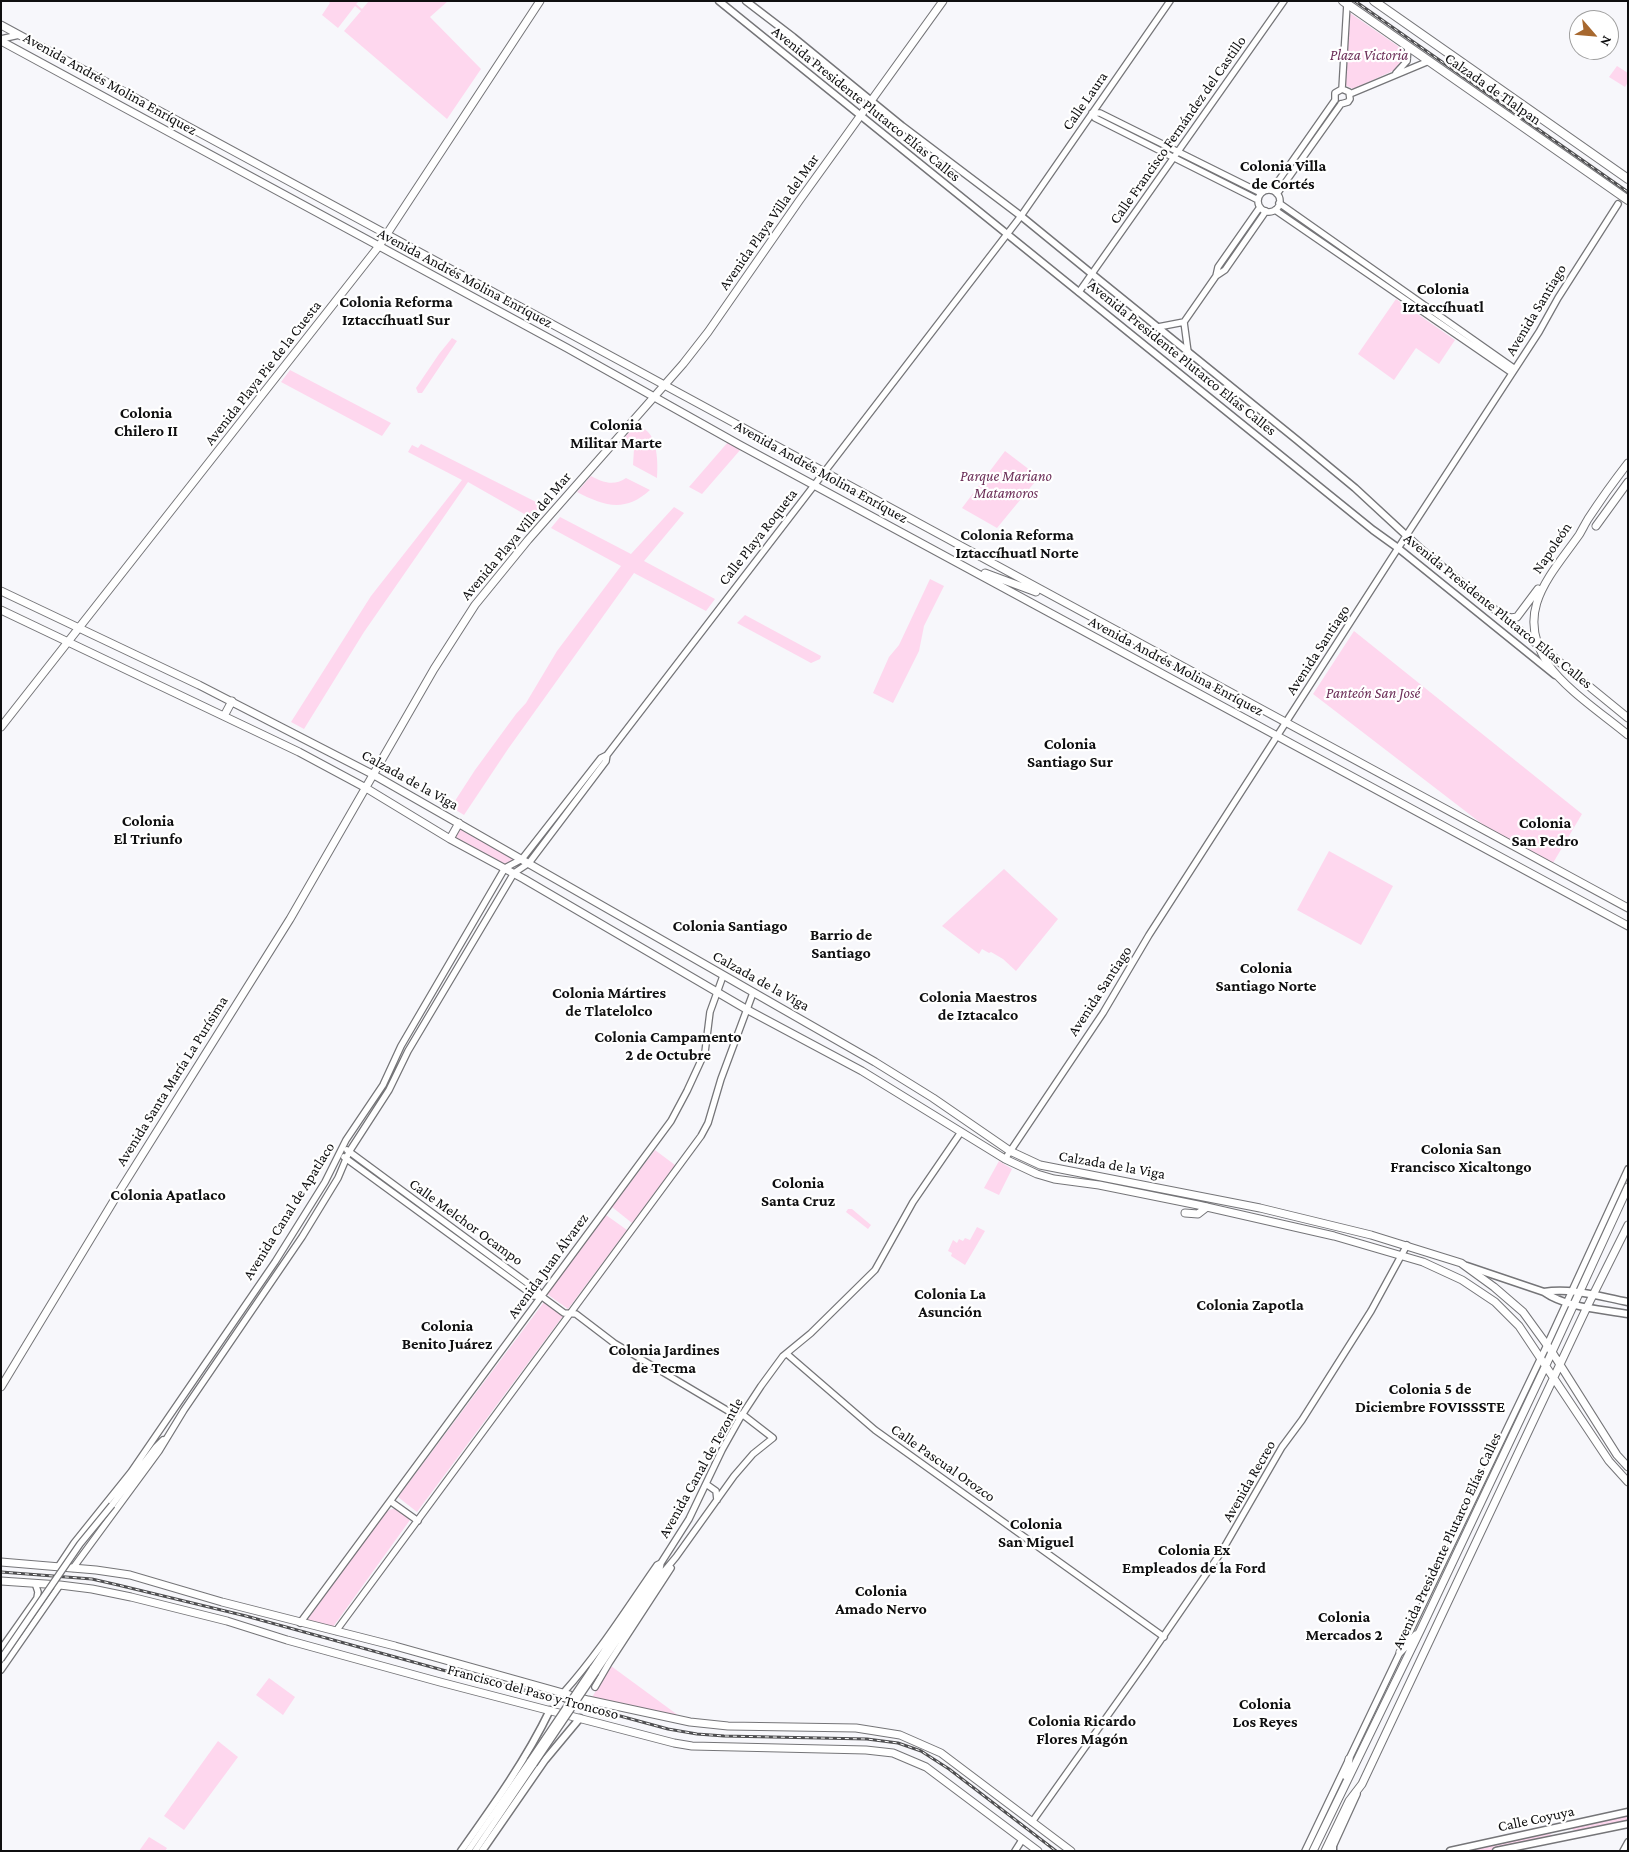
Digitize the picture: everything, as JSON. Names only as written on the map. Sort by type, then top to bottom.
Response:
[{"type":"highway","name":"Calzada de Tlalpan","points":[[1374,1],[1628,180]]},
{"type":"highway","name":"Calzada de Tlalpan","points":[[1345,3],[1628,200]]},
{"type":"main road","name":"Avenida Playa Pie de la Cuesta","points":[[1,727],[379,246],[540,1]]},
{"type":"main road","name":"Avenida Presidente Plutarco Elías Calles","points":[[719,1],[1628,735]]},
{"type":"main road","name":"Avenida Presidente Plutarco Elías Calles","points":[[746,1],[1022,216],[1297,440],[1408,535],[1422,550],[1628,718]]},
{"type":"main road","name":"Avenida Playa Villa del Mar","points":[[366,788],[434,668],[475,605],[522,546],[655,396],[708,332],[860,116],[944,1]]},
{"type":"main road","name":"Avenida Andrés Molina Enríquez","points":[[1,25],[1628,908]]},
{"type":"main road","name":"Avenida Andrés Molina Enríquez","points":[[1,40],[655,396],[738,444],[1628,926]]},
{"type":"main road","name":"Napoleón","points":[[1565,683],[1550,666],[1539,646],[1535,626],[1535,608],[1546,579],[1628,463]]},
{"type":"main road","name":"Napoleón","points":[[1596,526],[1628,482]]},
{"type":"main road","points":[[963,565],[1060,601]]},
{"type":"main road","points":[[1502,615],[1511,618],[1517,617],[1546,579]]},
{"type":"main road","name":"Calzada de la Viga","points":[[1,591],[232,701],[374,774],[869,1059],[933,1098],[1010,1151],[1040,1166],[1260,1208],[1371,1234],[1544,1292],[1553,1298],[1587,1307],[1628,1314]]},
{"type":"main road","name":"Calzada de la Viga","points":[[1,610],[299,752],[366,788],[450,839],[514,873],[746,1009],[862,1071],[1005,1159],[1037,1174],[1054,1179],[1100,1185],[1207,1207],[1334,1236],[1403,1255],[1447,1272],[1495,1302],[1519,1326],[1609,1461],[1628,1482]]},
{"type":"main road","points":[[224,716],[232,701]]},
{"type":"main road","name":"Avenida Santa María La Purísima","points":[[1,1387],[119,1192],[286,926],[366,788]]},
{"type":"main road","points":[[450,839],[459,823]]},
{"type":"main road","points":[[862,1071],[869,1059]]},
{"type":"main road","points":[[1100,1185],[1101,1177]]},
{"type":"main road","name":"Avenida Presidente Plutarco Elías Calles","points":[[1313,1851],[1421,1629],[1628,1187]]},
{"type":"main road","points":[[1185,1213],[1198,1214],[1207,1207]]},
{"type":"main road","name":"Avenida Presidente Plutarco Elías Calles","points":[[1325,1851],[1349,1801],[1362,1784],[1587,1307],[1628,1225]]},
{"type":"main road","points":[[1461,1263],[1494,1287],[1523,1312],[1552,1352],[1617,1455],[1628,1467]]},
{"type":"main road","name":"Calzada de la Viga","points":[[1544,1292],[1555,1290],[1628,1302]]},
{"type":"main road","points":[[1593,1437],[1602,1431]]},
{"type":"main road","name":"Francisco del Paso y Troncoso","points":[[1,1562],[130,1575],[222,1602],[638,1712],[690,1722],[728,1726],[856,1728],[900,1734],[941,1753],[1071,1851]]},
{"type":"main road","name":"Francisco del Paso y Troncoso","points":[[1,1581],[60,1585],[115,1593],[227,1621],[287,1640],[692,1746],[893,1752],[926,1767],[1038,1851]]},
{"type":"main road","points":[[1400,1652],[1421,1629]]},
{"type":"main road","points":[[461,1851],[528,1751],[550,1710]]},
{"type":"main road","points":[[482,1851],[545,1760],[580,1718]]},
{"type":"main road","points":[[528,1751],[545,1760]]},
{"type":"main road","points":[[1343,1787],[1349,1759]]},
{"type":"main road","name":"Calle Coyuya","points":[[1450,1851],[1628,1812]]},
{"type":"main road","name":"Calle Coyuya","points":[[1496,1851],[1628,1824]]},
{"type":"street","name":"Calle Laura","points":[[1022,216],[1170,1]]},
{"type":"street","name":"Calle Francisco Fernández del Castillo","points":[[1079,292],[1284,1]]},
{"type":"street","points":[[1342,89],[1345,3]]},
{"type":"street","points":[[1,40],[19,35]]},
{"type":"street","points":[[1396,74],[1407,61],[1408,47]]},
{"type":"street","points":[[1350,94],[1429,61]]},
{"type":"street","points":[[1275,192],[1335,100],[1335,93],[1342,89],[1347,90],[1350,94]]},
{"type":"street","points":[[1275,192],[1341,104],[1348,102],[1350,94]]},
{"type":"street","points":[[1335,100],[1341,104]]},
{"type":"street","points":[[1092,113],[1100,113],[1260,197]]},
{"type":"street","points":[[1216,276],[1218,267],[1260,207],[1260,197],[1266,190],[1275,192]]},
{"type":"street","points":[[1275,192],[1280,203],[1513,371]]},
{"type":"street","points":[[1275,210],[1280,203]]},
{"type":"street","name":"Avenida Santiago","points":[[1005,1159],[1107,1006],[1150,935],[1398,548],[1539,332],[1558,298],[1618,204]]},
{"type":"street","points":[[1260,207],[1266,211],[1275,210],[1513,371]]},
{"type":"street","points":[[1188,352],[1184,322],[1216,276],[1224,270],[1266,211]]},
{"type":"street","name":"Calle Playa Roqueta","points":[[522,859],[601,758],[607,755],[1022,216]]},
{"type":"street","points":[[1158,327],[1184,322]]},
{"type":"street","name":"Calle Playa Roqueta","points":[[529,863],[606,761],[607,755]]},
{"type":"street","points":[[505,868],[522,859]]},
{"type":"street","name":"Avenida Canal de Apatlaco","points":[[73,1568],[159,1451],[290,1256],[330,1191],[349,1152],[389,1090],[408,1051],[514,873],[529,863]]},
{"type":"street","name":"Avenida Canal de Apatlaco","points":[[58,1567],[72,1546],[121,1486],[275,1262],[325,1182],[346,1140],[383,1085],[401,1046],[505,868]]},
{"type":"street","name":"Avenida Juan Álvarez","points":[[300,1623],[655,1143],[675,1113],[705,1052],[710,1012],[723,976]]},
{"type":"street","points":[[336,1631],[704,1132],[710,1118],[720,1079],[753,993]]},
{"type":"street","name":"Avenida Canal de Tezontle","points":[[564,1692],[595,1654],[633,1598],[661,1562],[689,1519],[741,1416],[761,1386],[787,1354],[811,1333],[874,1270],[900,1228],[913,1202],[961,1132]]},
{"type":"street","name":"Calle Melchor Ocampo","points":[[340,1154],[534,1296],[541,1296],[538,1290],[343,1148]]},
{"type":"street","name":"Avenida Presidente Plutarco Elías Calles","points":[[1305,1851],[1547,1345],[1628,1169]]},
{"type":"street","name":"Avenida Recreo","points":[[1032,1822],[1164,1637],[1234,1532],[1282,1447],[1302,1420],[1364,1323],[1407,1245]]},
{"type":"street","points":[[541,1296],[564,1313],[576,1314],[614,1343],[741,1416]]},
{"type":"street","name":"Avenida Canal de Tezontle","points":[[802,1340],[806,1330]]},
{"type":"street","name":"Calle Pascual Orozco","points":[[787,1354],[875,1430],[1164,1637]]},
{"type":"street","name":"Avenida Canal de Tezontle","points":[[475,1851],[532,1763],[661,1575],[739,1470],[773,1438],[741,1416]]},
{"type":"street","points":[[134,1474],[156,1435]]},
{"type":"street","points":[[1,1659],[80,1544],[134,1474],[166,1438]]},
{"type":"street","points":[[706,1484],[716,1491],[717,1500]]},
{"type":"street","points":[[390,1501],[418,1521]]},
{"type":"street","points":[[72,1546],[74,1555],[81,1556]]},
{"type":"street","name":"Avenida Canal de Tezontle","points":[[595,1687],[666,1577],[676,1557]]},
{"type":"street","name":"Avenida Canal de Tezontle","points":[[607,1652],[660,1568],[661,1562]]},
{"type":"street","points":[[1,1649],[31,1606],[38,1592],[35,1583]]},
{"type":"street","points":[[1,1670],[60,1585]]},
{"type":"street","points":[[31,1606],[38,1606],[42,1611]]},
{"type":"street","name":"Avenida Canal de Tezontle","points":[[468,1851],[532,1763]]},
{"type":"street","name":"Avenida Presidente Plutarco Elías Calles","points":[[1332,1849],[1362,1784]]},
{"type":"street","points":[[1015,1851],[1022,1840]]},
{"type":"street","points":[[1623,1851],[1628,1842]]},
{"type":"green space","points":[[328,1],[359,1],[356,4],[362,9],[369,1],[448,1],[430,17],[481,69],[447,119],[344,31],[361,11],[355,6],[338,28],[322,15],[330,3]]},
{"type":"green space","name":"Plaza Victoria","points":[[1350,13],[1405,51],[1406,58],[1397,69],[1353,89],[1343,84],[1348,16]]},
{"type":"green space","points":[[1617,66],[1628,73],[1628,82],[1625,87],[1609,77]]},
{"type":"green space","points":[[1396,299],[1455,340],[1439,364],[1416,348],[1394,380],[1358,354]]},
{"type":"green space","points":[[452,338],[457,341],[422,393],[418,393],[416,388]]},
{"type":"green space","points":[[290,370],[391,423],[382,436],[281,382]]},
{"type":"green space","points":[[636,425],[651,435],[657,460],[657,478],[633,465],[634,449],[623,439]]},
{"type":"green space","points":[[728,442],[741,449],[702,494],[689,487]]},
{"type":"green space","points":[[421,444],[544,506],[533,519],[468,482],[364,632],[304,729],[291,722],[371,596],[462,480],[408,452],[412,445],[418,448]]},
{"type":"green space","name":"Parque Mariano Matamoros","points":[[1005,451],[1039,477],[997,528],[962,508]]},
{"type":"green space","points":[[591,476],[609,483],[626,478],[650,490],[632,502],[614,505],[605,504],[577,492]]},
{"type":"green space","points":[[674,507],[684,513],[644,561],[715,599],[706,611],[634,573],[508,749],[464,815],[451,807],[475,770],[526,703],[557,651],[621,566],[551,528],[560,517],[631,554]]},
{"type":"green space","points":[[930,579],[944,586],[924,626],[919,651],[893,703],[873,693],[889,657],[899,645]]},
{"type":"green space","points":[[745,615],[821,656],[820,659],[811,663],[737,623]]},
{"type":"green space","name":"Panteón San José","points":[[1354,631],[1582,814],[1553,863],[1507,840],[1486,827],[1313,694]]},
{"type":"green space","points":[[460,825],[515,857],[505,867],[452,838]]},
{"type":"green space","points":[[1329,851],[1393,886],[1361,945],[1297,910]]},
{"type":"green space","points":[[1004,869],[1058,919],[1016,971],[1003,959],[991,952],[989,953],[982,949],[979,954],[942,926]]},
{"type":"green space","points":[[655,1150],[675,1165],[632,1223],[612,1207]]},
{"type":"green space","points":[[999,1161],[1012,1169],[999,1195],[984,1188]]},
{"type":"green space","points":[[848,1209],[852,1209],[871,1225],[868,1229],[846,1212]]},
{"type":"green space","points":[[606,1215],[627,1230],[568,1309],[547,1294]]},
{"type":"green space","points":[[977,1227],[985,1231],[965,1265],[951,1256],[952,1253],[948,1251],[953,1240],[957,1243],[959,1239],[963,1241],[965,1238],[970,1240]]},
{"type":"green space","points":[[544,1302],[563,1316],[417,1512],[398,1497]]},
{"type":"green space","points":[[396,1508],[407,1515],[410,1520],[333,1627],[307,1620],[385,1513]]},
{"type":"green space","points":[[611,1666],[686,1721],[591,1699]]},
{"type":"green space","points":[[269,1678],[295,1697],[283,1715],[256,1695]]},
{"type":"green space","points":[[218,1741],[238,1757],[184,1830],[164,1816]]},
{"type":"green space","points":[[1628,1814],[1628,1822],[1578,1832],[1570,1828]]},
{"type":"green space","points":[[1547,1833],[1552,1835],[1490,1851],[1467,1851]]},
{"type":"green space","points":[[149,1837],[167,1848],[165,1851],[139,1851]]},
{"type":"tunnel","points":[[1618,204],[1628,191]]},
{"type":"railway","points":[[1355,1],[1628,192]]},
{"type":"railway","points":[[1,1572],[92,1579],[118,1585],[246,1616],[668,1729],[724,1736],[867,1739],[898,1743],[921,1751],[949,1769],[1056,1851]]},
{"type":"district","name":"Colonia Villa de Cortés","points":[[1283,175]]},
{"type":"district","name":"Colonia Iztaccíhuatl","points":[[1443,298]]},
{"type":"district","name":"Colonia Reforma Iztaccíhuatl Sur","points":[[396,311]]},
{"type":"district","name":"Colonia Chilero II","points":[[146,422]]},
{"type":"district","name":"Colonia Militar Marte","points":[[616,434]]},
{"type":"district","name":"Colonia Reforma Iztaccíhuatl Norte","points":[[1017,544]]},
{"type":"district","name":"Colonia Santiago Sur","points":[[1070,753]]},
{"type":"district","name":"Colonia El Triunfo","points":[[148,830]]},
{"type":"district","name":"Colonia San Pedro","points":[[1545,832]]},
{"type":"district","name":"Colonia Santiago","points":[[730,926]]},
{"type":"district","name":"Barrio de Santiago","points":[[841,944]]},
{"type":"district","name":"Colonia Santiago Norte","points":[[1266,977]]},
{"type":"district","name":"Colonia Mártires de Tlatelolco","points":[[609,1002]]},
{"type":"district","name":"Colonia Maestros de Iztacalco","points":[[978,1006]]},
{"type":"district","name":"Colonia Campamento 2 de Octubre","points":[[668,1046]]},
{"type":"district","name":"Colonia San Francisco Xicaltongo","points":[[1461,1158]]},
{"type":"district","name":"Colonia Santa Cruz","points":[[798,1192]]},
{"type":"district","name":"Colonia Apatlaco","points":[[168,1195]]},
{"type":"district","name":"Colonia La Asunción","points":[[950,1303]]},
{"type":"district","name":"Colonia Zapotla","points":[[1250,1305]]},
{"type":"district","name":"Colonia Benito Juárez","points":[[447,1335]]},
{"type":"district","name":"Colonia Jardines de Tecma","points":[[664,1359]]},
{"type":"district","name":"Colonia 5 de Diciembre FOVISSSTE","points":[[1430,1398]]},
{"type":"district","name":"Colonia San Miguel","points":[[1036,1533]]},
{"type":"district","name":"Colonia Ex Empleados de la Ford","points":[[1194,1559]]},
{"type":"district","name":"Colonia Amado Nervo","points":[[881,1600]]},
{"type":"district","name":"Colonia Mercados 2","points":[[1344,1626]]},
{"type":"district","name":"Colonia Los Reyes","points":[[1265,1713]]},
{"type":"district","name":"Colonia Ricardo Flores Magón","points":[[1082,1730]]}]
